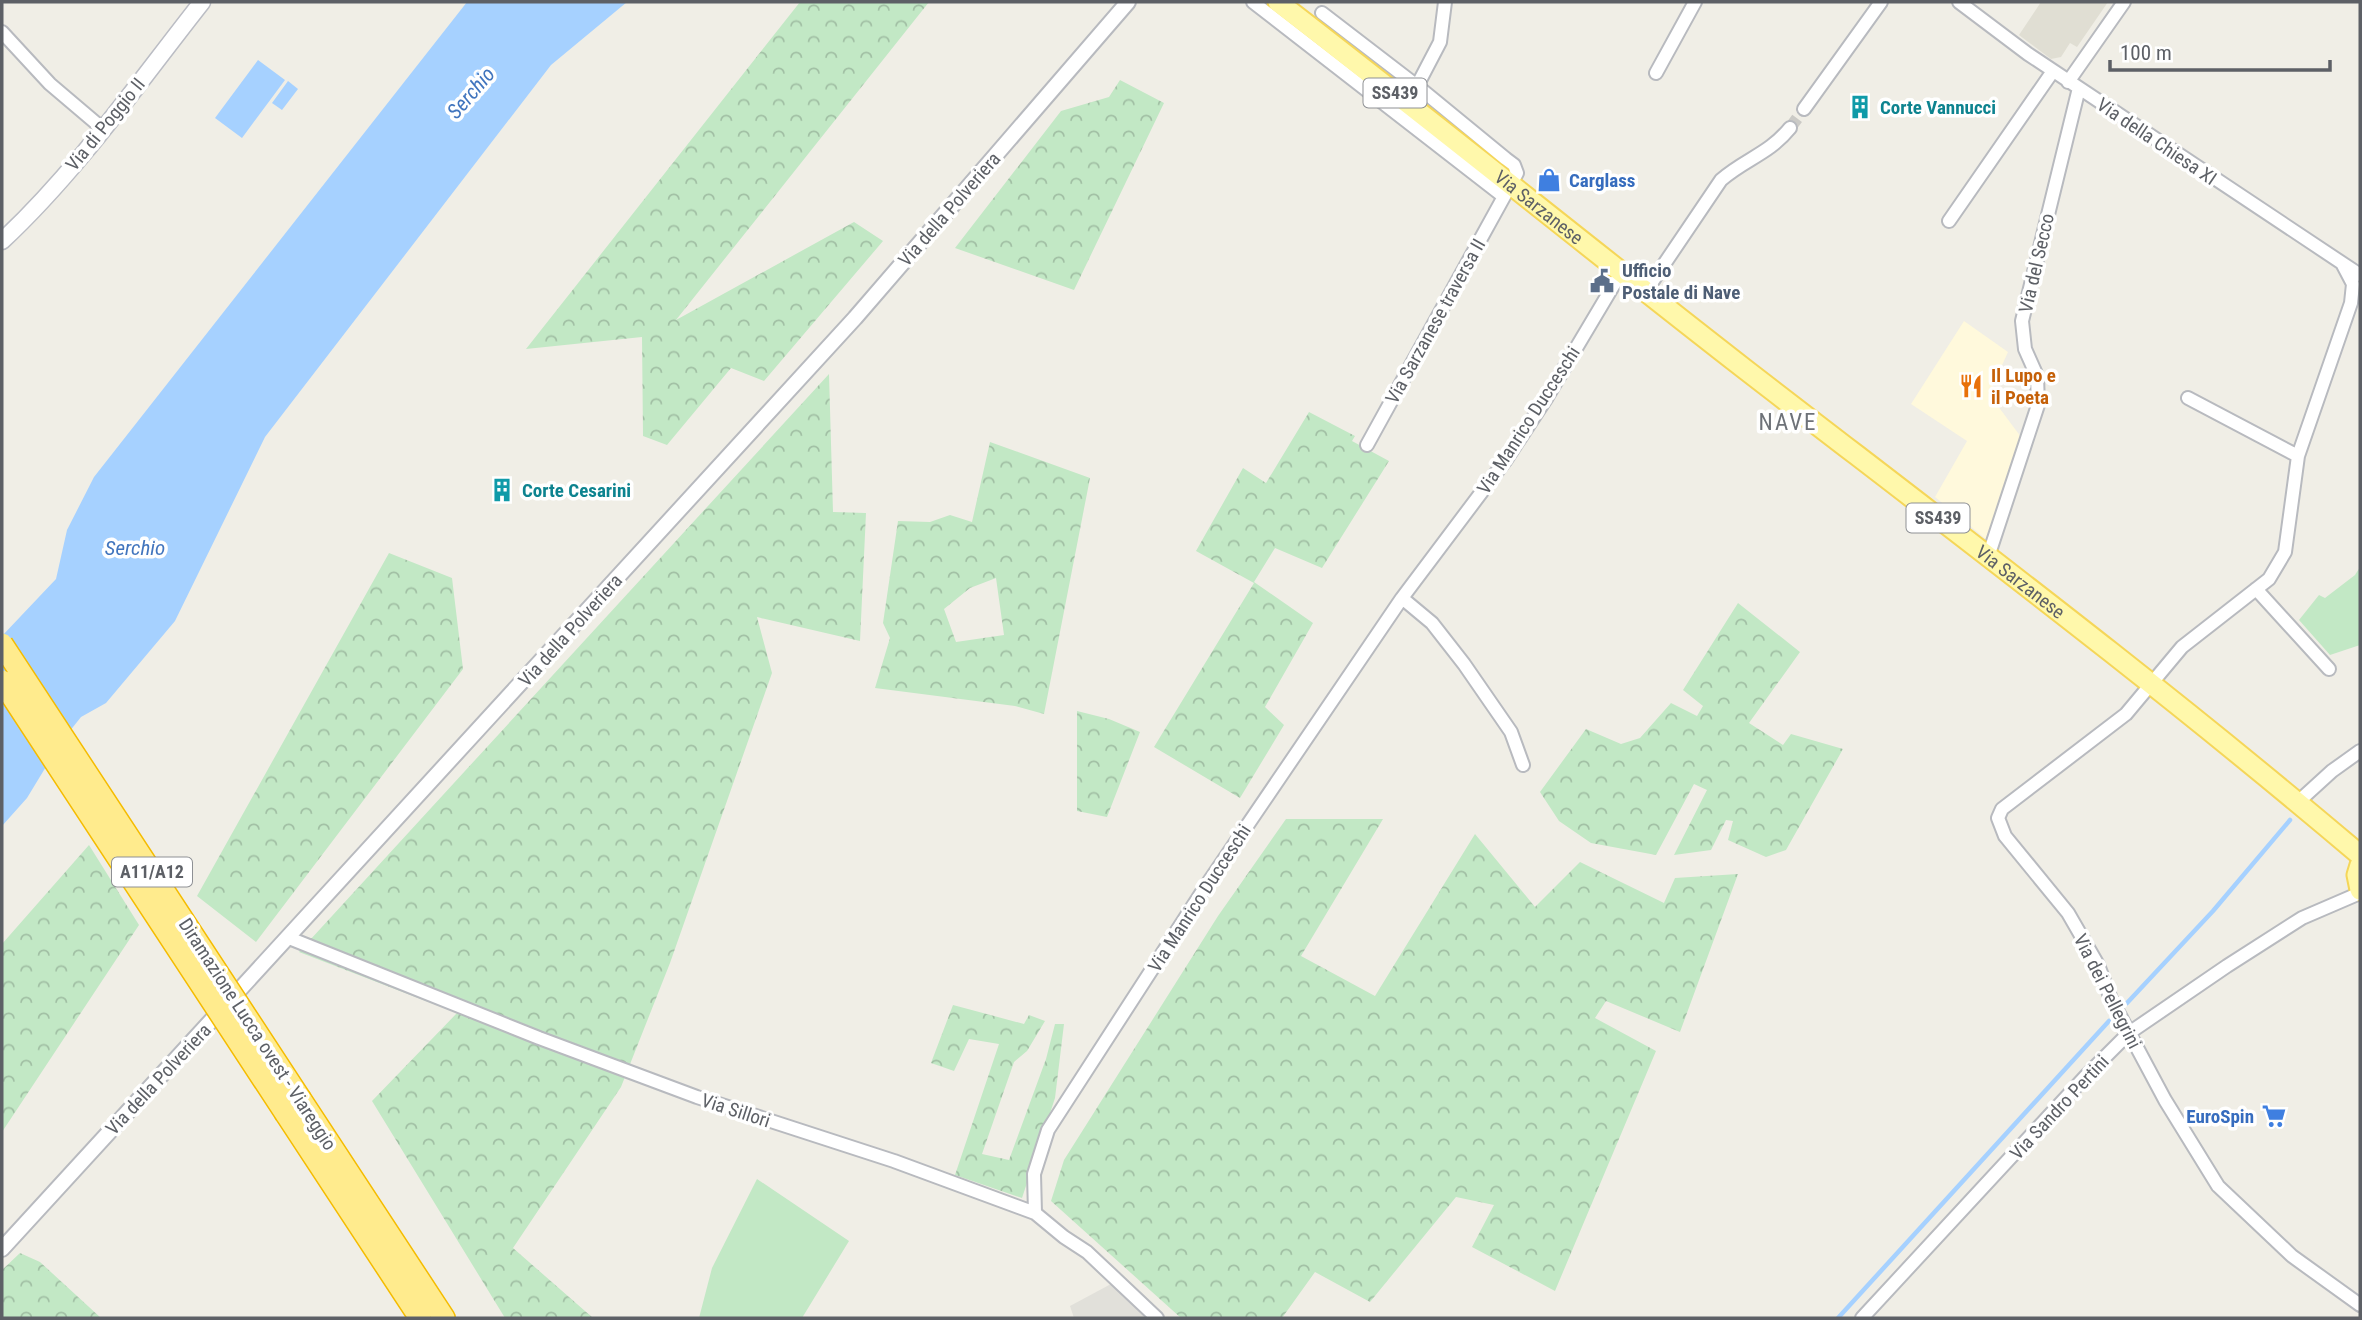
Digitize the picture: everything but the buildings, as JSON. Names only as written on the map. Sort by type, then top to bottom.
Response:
[{"type":"highway","name":"Diramazione Lucca ovest - Viareggio","points":[[2,644],[294,1107],[419,1318]]},
{"type":"highway","name":"Diramazione Lucca ovest - Viareggio","points":[[2,681],[294,1107],[444,1318]]},
{"type":"main road","name":"Via di Poggio II","points":[[2,241],[36,209],[103,129],[202,2]]},
{"type":"main road","name":"Via Sarzanese","points":[[1278,2],[1508,191],[1622,271],[2298,802],[2360,855]]},
{"type":"main road","points":[[2360,865],[2357,875],[2360,892]]},
{"type":"street","name":"Via della Polveriera","points":[[2,1249],[855,318],[1128,2]]},
{"type":"street","points":[[1253,2],[1508,191],[1517,173],[1514,166],[1417,86],[1322,13]]},
{"type":"street","points":[[1417,86],[1440,42],[1445,2]]},
{"type":"street","points":[[1656,73],[1695,2]]},
{"type":"street","points":[[1804,109],[1881,2]]},
{"type":"street","name":"Via della Chiesa XI","points":[[1959,2],[2073,85],[2360,275]]},
{"type":"street","points":[[2073,85],[2124,2]]},
{"type":"street","points":[[2,32],[50,84],[103,129]]},
{"type":"street","points":[[1949,221],[2053,71]]},
{"type":"street","name":"Via del Secco","points":[[1988,557],[2038,405],[2037,376],[2025,349],[2022,321],[2073,85]]},
{"type":"street","points":[[1646,292],[1721,180],[1736,167],[1777,144],[1790,128]]},
{"type":"street","name":"Via Sarzanese traversa II","points":[[1367,445],[1508,191]]},
{"type":"street","points":[[2151,686],[2182,647],[2269,579],[2285,552],[2298,456],[2351,303],[2353,284],[2343,265]]},
{"type":"street","name":"Via Manrico Ducceschi","points":[[1035,1213],[1034,1174],[1048,1130],[1204,889],[1402,598],[1504,461],[1547,397],[1622,271]]},
{"type":"street","points":[[2188,398],[2298,456]]},
{"type":"street","points":[[2256,589],[2329,669]]},
{"type":"street","points":[[1402,598],[1432,623],[1464,664],[1511,732],[1523,765]]},
{"type":"street","name":"Via dei Pellegrini","points":[[2151,686],[2126,714],[2002,809],[1998,818],[2005,836],[2068,913],[2098,965],[2111,999],[2165,1100],[2218,1186],[2292,1256],[2360,1305]]},
{"type":"street","points":[[2298,802],[2332,771],[2360,751]]},
{"type":"street","name":"Via Sandro Pertini","points":[[1863,1318],[2085,1077],[2129,1033],[2227,965],[2302,918],[2360,892]]},
{"type":"street","name":"Via Sillori","points":[[289,938],[539,1038],[697,1097],[905,1165],[1035,1213],[1087,1252],[1157,1318]]},
{"type":"shaded area","points":[[2041,2],[2108,2],[2077,47],[2070,43],[2061,57],[2051,59],[2019,35]]},
{"type":"shaded area","points":[[1964,321],[2008,352],[1989,394],[2021,437],[1987,540],[1935,497],[1967,441],[1911,404]]},
{"type":"shaded area","points":[[1111,1284],[1148,1318],[1074,1318],[1070,1306]]},
{"type":"green space","points":[[800,2],[929,2],[676,320],[854,222],[883,241],[764,381],[731,368],[667,445],[643,436],[642,337],[526,349]]},
{"type":"green space","points":[[1120,80],[1164,103],[1074,290],[955,248],[1061,111],[1109,97]]},
{"type":"green space","points":[[829,374],[833,512],[866,513],[860,641],[757,617],[772,673],[670,963],[621,1087],[513,1248],[593,1318],[505,1318],[372,1101],[457,1013],[299,952]]},
{"type":"green space","points":[[1309,412],[1355,436],[1352,441],[1389,461],[1322,568],[1275,548],[1254,582],[1313,623],[1265,707],[1284,725],[1240,798],[1154,747],[1254,583],[1196,551],[1243,468],[1266,483]]},
{"type":"green space","points":[[990,442],[1090,478],[1044,714],[1015,706],[875,688],[890,638],[883,623],[898,521],[930,522],[950,515],[972,522]],"holes":[[[996,578],[1004,635],[956,642],[944,609],[970,588]]]},
{"type":"green space","points":[[389,553],[452,578],[463,669],[256,942],[197,896]]},
{"type":"green space","points":[[2360,567],[2360,645],[2330,655],[2299,620],[2319,595],[2325,598],[2355,575]]},
{"type":"green space","points":[[1738,603],[1800,652],[1749,723],[1783,745],[1791,734],[1843,749],[1786,850],[1766,857],[1728,840],[1733,821],[1726,820],[1711,850],[1674,855],[1707,790],[1694,784],[1656,855],[1591,843],[1559,821],[1540,792],[1586,729],[1621,744],[1640,738],[1671,703],[1697,716],[1703,706],[1683,690]]},
{"type":"green space","points":[[1077,711],[1109,719],[1140,732],[1107,817],[1077,811]]},
{"type":"green space","points":[[1286,819],[1383,819],[1301,956],[1375,996],[1475,834],[1535,907],[1580,862],[1664,903],[1675,878],[1738,874],[1680,1032],[1606,1001],[1595,1018],[1656,1051],[1555,1291],[1472,1247],[1494,1205],[1456,1197],[1370,1302],[1315,1272],[1282,1318],[1181,1318],[1051,1201],[1064,1160],[1218,916]]},
{"type":"green space","points":[[89,845],[139,925],[2,1132],[2,944]]},
{"type":"green space","points":[[953,1005],[1024,1024],[1029,1015],[1045,1021],[1027,1051],[1014,1062],[982,1154],[1009,1160],[1046,1059],[1055,1024],[1064,1024],[1055,1098],[1022,1198],[955,1175],[999,1044],[969,1039],[954,1071],[931,1063]]},
{"type":"green space","points":[[757,1179],[849,1241],[802,1318],[699,1318],[712,1268]]},
{"type":"green space","points":[[20,1253],[40,1262],[101,1318],[2,1318],[2,1270]]},
{"type":"water","name":"Serchio","points":[[467,2],[627,2],[551,65],[265,437],[175,621],[106,703],[81,717],[61,742],[27,798],[2,826],[2,636],[56,579],[67,530],[94,477]]},
{"type":"water","points":[[258,60],[285,80],[242,138],[215,118]]},
{"type":"water","points":[[288,81],[298,89],[282,110],[272,103]]},
{"type":"waterway","points":[[2127,1003],[2213,911],[2290,820]]},
{"type":"waterway","points":[[1838,1318],[2109,1021]]},
{"type":"tunnel","points":[[1790,128],[1804,109]]},
{"type":"place","name":"Corte Vannucci","points":[[1860,107]]},
{"type":"place","name":"Carglass","points":[[1549,180]]},
{"type":"place","name":"Ufficio Postale di Nave","points":[[1602,281]]},
{"type":"place","name":"Il Lupo e il Poeta","points":[[1971,386]]},
{"type":"place","name":"Corte Cesarini","points":[[502,490]]},
{"type":"place","name":"EuroSpin","points":[[2274,1116]]},
{"type":"district","name":"NAVE","points":[[1788,422]]}]
